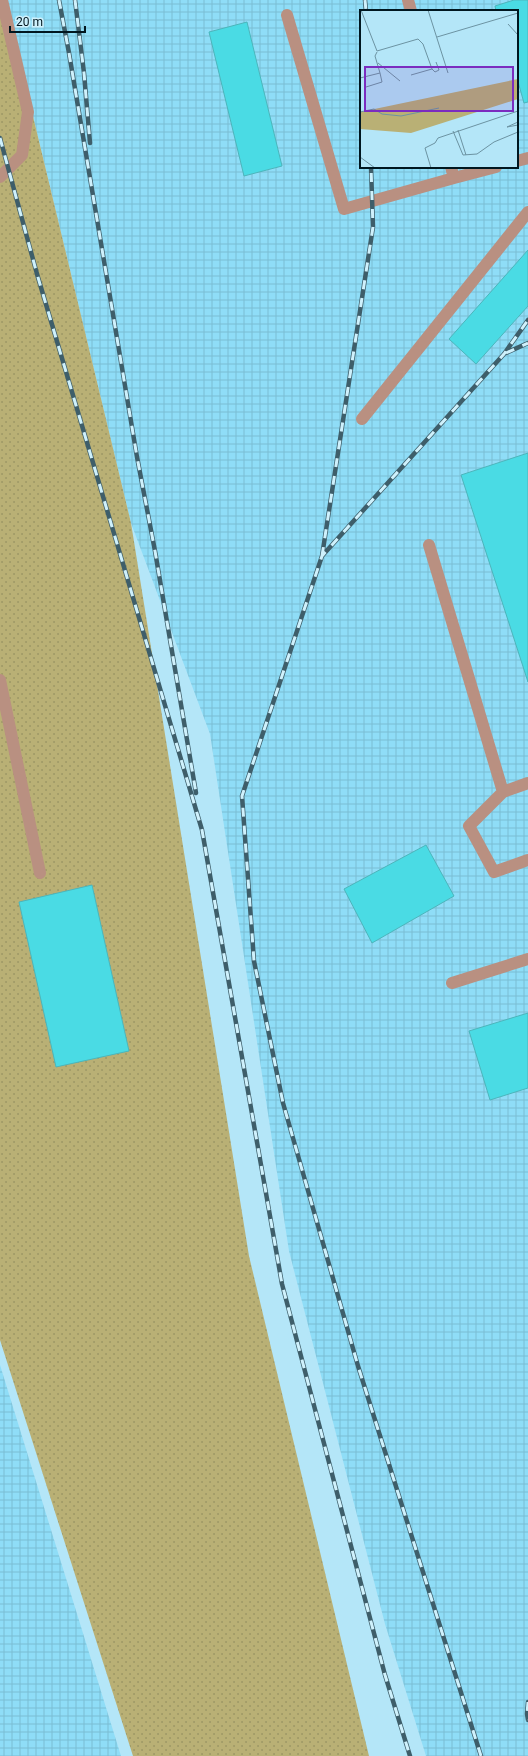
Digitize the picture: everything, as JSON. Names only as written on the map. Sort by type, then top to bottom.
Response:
[{"type":"lane","points":[[0,177],[22,155],[28,112],[2,0]]},
{"type":"lane","points":[[408,0],[411,10]]},
{"type":"lane","points":[[287,15],[344,209],[452,173],[489,168]]},
{"type":"lane","points":[[518,161],[528,158]]},
{"type":"lane","points":[[362,419],[528,212]]},
{"type":"lane","points":[[429,545],[503,792]]},
{"type":"lane","points":[[0,680],[40,873]]},
{"type":"lane","points":[[528,783],[503,792],[470,826],[494,872],[528,860]]},
{"type":"lane","points":[[452,983],[528,959]]},
{"type":"shaded area","points":[[0,0],[5,0],[131,523],[249,1256],[369,1756],[133,1756],[0,1340]]},
{"type":"shaded area","points":[[5,0],[528,0],[528,1756],[426,1756],[385,1624],[289,1251],[210,734],[131,523]]},
{"type":"shaded area","points":[[0,1365],[121,1756],[0,1756]]},
{"type":"building","points":[[514,0],[528,0],[528,102],[524,103],[518,82],[518,10],[496,10],[495,6]]},
{"type":"building","points":[[247,22],[282,166],[244,176],[209,32]]},
{"type":"building","points":[[528,250],[528,306],[476,364],[449,339]]},
{"type":"building","points":[[528,453],[528,682],[461,475]]},
{"type":"building","points":[[426,845],[454,896],[372,943],[344,889]]},
{"type":"building","points":[[92,885],[129,1051],[56,1067],[19,902]]},
{"type":"building","points":[[528,1013],[528,1088],[490,1100],[469,1031]]},
{"type":"railway","points":[[59,0],[196,793]]},
{"type":"railway","points":[[75,0],[84,73],[90,143]]},
{"type":"railway","points":[[365,0],[366,10]]},
{"type":"railway","points":[[0,138],[37,274],[202,830],[282,1284],[385,1675],[410,1756]]},
{"type":"railway","points":[[322,556],[373,227],[371,168]]},
{"type":"railway","points":[[481,1756],[358,1366],[283,1103],[254,961],[242,796],[322,556],[504,354],[528,320]]},
{"type":"railway","points":[[506,353],[528,343]]},
{"type":"railway","points":[[528,1702],[528,1720]]}]
